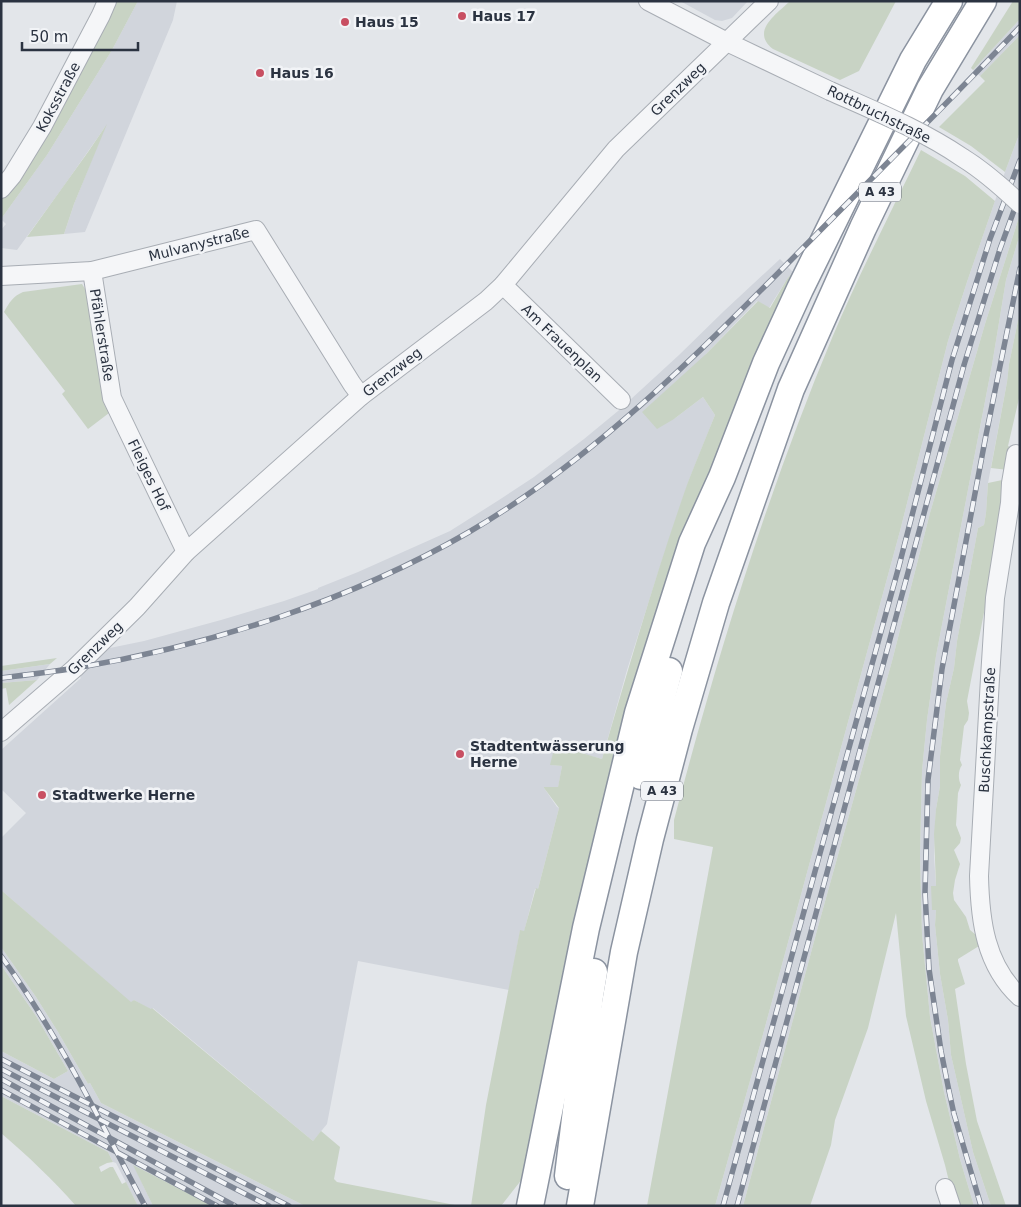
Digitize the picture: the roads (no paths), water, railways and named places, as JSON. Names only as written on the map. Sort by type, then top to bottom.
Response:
[{"type":"highway","name":"A 43","points":[[564,1206],[590,996],[609,893],[722,477],[766,363],[800,289],[913,60],[948,1]]},
{"type":"highway","name":"A 43","points":[[580,1206],[624,952],[650,839],[716,603],[791,389],[806,353],[862,228],[930,90],[984,1]]},
{"type":"highway","points":[[530,1206],[586,928],[638,713],[692,543],[722,477]]},
{"type":"street","name":"Koksstraße","points":[[1,189],[12,176],[42,128],[107,1]]},
{"type":"street","name":"Rottbruchstraße","points":[[648,1],[727,42],[907,126],[951,150],[992,179],[1020,204]]},
{"type":"street","name":"Grenzweg","points":[[1,732],[75,668],[137,607],[186,552],[361,396],[503,285],[616,149],[769,1]]},
{"type":"street","name":"Mulvanystraße","points":[[3,278],[92,271],[256,230],[361,396]]},
{"type":"street","name":"Pfählerstraße","points":[[92,271],[112,398]]},
{"type":"street","name":"Am Frauenplan","points":[[503,285],[621,400]]},
{"type":"street","name":"Fleiges Hof","points":[[112,398],[186,552]]},
{"type":"street","name":"Buschkampstraße","points":[[1016,454],[996,598],[979,876],[982,926],[986,944],[1003,978],[1020,997]]},
{"type":"street","points":[[945,1188],[951,1206]]},
{"type":"railway","points":[[1,678],[76,668],[178,647],[278,617],[328,599],[423,557],[469,532],[515,503],[601,439],[682,368],[937,113],[1020,27]]},
{"type":"railway","points":[[723,1206],[899,566],[952,360],[990,239],[1020,160]]},
{"type":"railway","points":[[737,1206],[964,365],[1000,249],[1020,194]]},
{"type":"railway","points":[[981,1206],[954,1114],[941,1051],[929,969],[925,892],[928,780],[942,669],[1020,268]]},
{"type":"railway","points":[[1,956],[60,1047],[145,1206]]},
{"type":"railway","points":[[1,1059],[289,1206]]},
{"type":"railway","points":[[1,1069],[269,1206]]},
{"type":"railway","points":[[1,1079],[235,1206]]},
{"type":"railway","points":[[1,1090],[217,1206]]},
{"type":"place","name":"Haus 17","points":[[462,16]]},
{"type":"place","name":"Haus 15","points":[[345,22]]},
{"type":"place","name":"Haus 16","points":[[260,73]]},
{"type":"place","name":"Stadtentwässerung Herne","points":[[460,754]]},
{"type":"place","name":"Stadtwerke Herne","points":[[42,795]]}]
